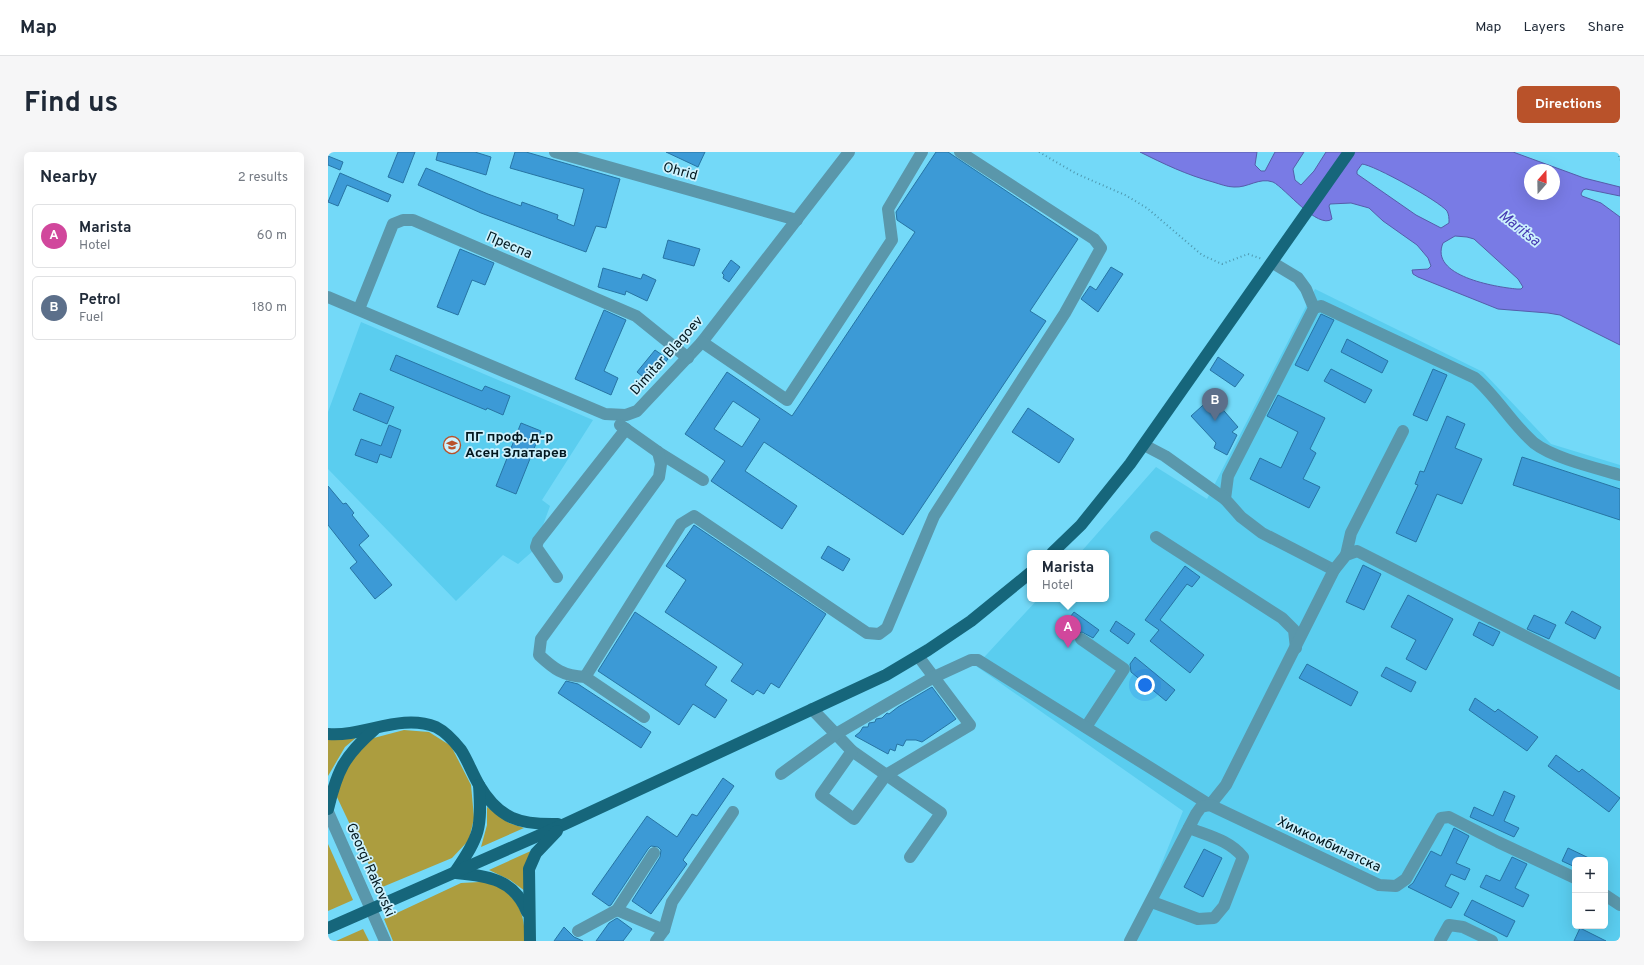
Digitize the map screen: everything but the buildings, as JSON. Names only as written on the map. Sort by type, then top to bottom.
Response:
[{"type":"main road","points":[[1055,550],[1081,525],[1144,445],[1284,248],[1349,152]]},
{"type":"main road","points":[[331,927],[565,824],[886,675],[971,621],[1027,575]]},
{"type":"main road","points":[[328,734],[342,735],[375,729],[395,723],[412,722],[437,728],[456,742],[478,784],[498,810],[508,817],[524,823],[565,824]]},
{"type":"main road","points":[[328,811],[339,770],[356,745],[375,729]]},
{"type":"main road","points":[[454,873],[476,839],[480,828],[478,784]]},
{"type":"main road","points":[[530,941],[529,869],[545,841],[565,824]]},
{"type":"main road","points":[[454,873],[482,875],[507,885],[518,894],[529,915]]},
{"type":"street","name":"Ohrid","points":[[555,152],[797,220]]},
{"type":"street","name":"Dimitar Blagoev","points":[[328,297],[605,414],[626,415],[637,411],[702,342],[849,152]]},
{"type":"street","points":[[702,342],[787,400],[892,240],[888,209],[922,152]]},
{"type":"street","points":[[585,677],[681,524],[694,516],[867,633],[879,634],[887,628],[934,516],[1065,312],[1101,248],[1094,239],[960,152]]},
{"type":"street","name":"Преспа","points":[[359,309],[394,224],[403,220],[413,220],[636,316],[688,358]]},
{"type":"street","points":[[1273,263],[1298,278],[1306,289],[1314,308]]},
{"type":"street","points":[[1225,499],[1228,476],[1314,308],[1321,306],[1475,378],[1489,390],[1535,443],[1550,452],[1620,475]]},
{"type":"street","points":[[605,414],[658,452],[703,480]]},
{"type":"street","points":[[557,577],[536,547],[538,541],[626,429]]},
{"type":"street","points":[[1130,941],[1201,807],[1210,805],[1226,785],[1334,570],[1346,555],[1351,533],[1403,431]]},
{"type":"street","points":[[1144,445],[1165,456],[1225,499],[1241,517],[1262,532],[1334,570]]},
{"type":"street","points":[[644,717],[585,677],[576,677],[557,672],[539,655],[541,639],[659,476],[661,464],[658,452]]},
{"type":"street","points":[[1156,537],[1282,618],[1294,630],[1296,648]]},
{"type":"street","points":[[1346,555],[1357,551],[1620,684]]},
{"type":"street","points":[[1081,638],[1124,669],[1086,727]]},
{"type":"street","points":[[852,751],[821,795],[854,819],[886,775],[970,725],[918,656]]},
{"type":"street","points":[[781,774],[836,734],[934,677],[971,660],[978,660],[1210,805]]},
{"type":"street","points":[[812,709],[852,751],[941,813],[910,857]]},
{"type":"street","name":"Химкомбинатска","points":[[1210,805],[1379,885],[1396,886],[1406,879],[1441,818],[1449,817],[1572,877]]},
{"type":"street","name":"Georgi Rakovski","points":[[328,811],[385,941]]},
{"type":"street","points":[[656,941],[664,930],[672,902],[732,812]]},
{"type":"street","points":[[1152,902],[1198,919],[1214,918],[1224,906],[1243,857],[1235,848],[1224,841],[1189,828]]},
{"type":"street","points":[[578,931],[617,910],[654,853]]},
{"type":"street","points":[[1608,897],[1620,905]]},
{"type":"street","points":[[617,910],[664,930]]},
{"type":"street","points":[[1440,941],[1449,925],[1463,927],[1492,941]]},
{"type":"path","points":[[1039,152],[1077,174],[1126,196],[1147,208],[1202,255],[1222,264],[1248,254],[1273,263]]},
{"type":"path","points":[[1618,152],[1620,160]]},
{"type":"shaded area","points":[[1315,289],[1483,372],[1551,444],[1620,465],[1620,941],[1130,941],[1183,811],[976,666],[1035,602],[1109,602],[1109,550],[1083,550],[1156,467],[1207,499]]},
{"type":"shaded area","name":"ПГ проф. д-р Асен Златарев","points":[[361,322],[593,420],[542,500],[550,506],[534,550],[518,564],[503,555],[456,601],[328,469],[328,412]]},
{"type":"shaded area","points":[[404,730],[429,732],[451,746],[471,785],[474,818],[469,840],[452,858],[380,888],[336,795],[347,765],[370,739]]},
{"type":"shaded area","points":[[358,736],[345,747],[328,776],[328,737]]},
{"type":"shaded area","points":[[487,807],[509,823],[524,828],[481,847],[487,825]]},
{"type":"shaded area","points":[[328,844],[353,900],[328,911]]},
{"type":"shaded area","points":[[533,850],[525,891],[510,880],[489,870]]},
{"type":"shaded area","points":[[461,883],[489,883],[506,892],[513,898],[518,906],[524,922],[524,941],[393,941],[384,919]]},
{"type":"shaded area","points":[[363,929],[369,941],[336,941]]},
{"type":"water","name":"Maritsa","points":[[1140,152],[1257,152],[1255,165],[1261,171],[1265,171],[1275,152],[1304,152],[1293,169],[1295,180],[1301,185],[1314,171],[1326,152],[1513,152],[1546,164],[1524,164],[1524,200],[1560,200],[1560,169],[1584,178],[1620,187],[1620,196],[1586,189],[1583,190],[1581,194],[1582,196],[1601,203],[1620,217],[1620,345],[1560,315],[1498,309],[1418,277],[1413,274],[1412,270],[1428,269],[1431,266],[1428,258],[1417,245],[1383,221],[1369,208],[1351,203],[1330,204],[1329,206],[1332,219],[1326,221],[1310,214],[1273,182],[1263,181],[1234,187],[1203,179],[1167,165]],"holes":[[[1362,164],[1379,170],[1406,184],[1442,206],[1447,211],[1449,223],[1441,228],[1416,215],[1357,174],[1357,171]],[[1455,236],[1474,239],[1518,279],[1523,287],[1521,289],[1517,289],[1494,286],[1466,278],[1454,272],[1446,264],[1441,254],[1443,243]]]},
{"type":"place","name":"Petrol","points":[[1215,421]]},
{"type":"place","name":"ПГ проф. д-р Асен Златарев","points":[[452,445]]},
{"type":"place","name":"Marista","points":[[1068,648]]}]
